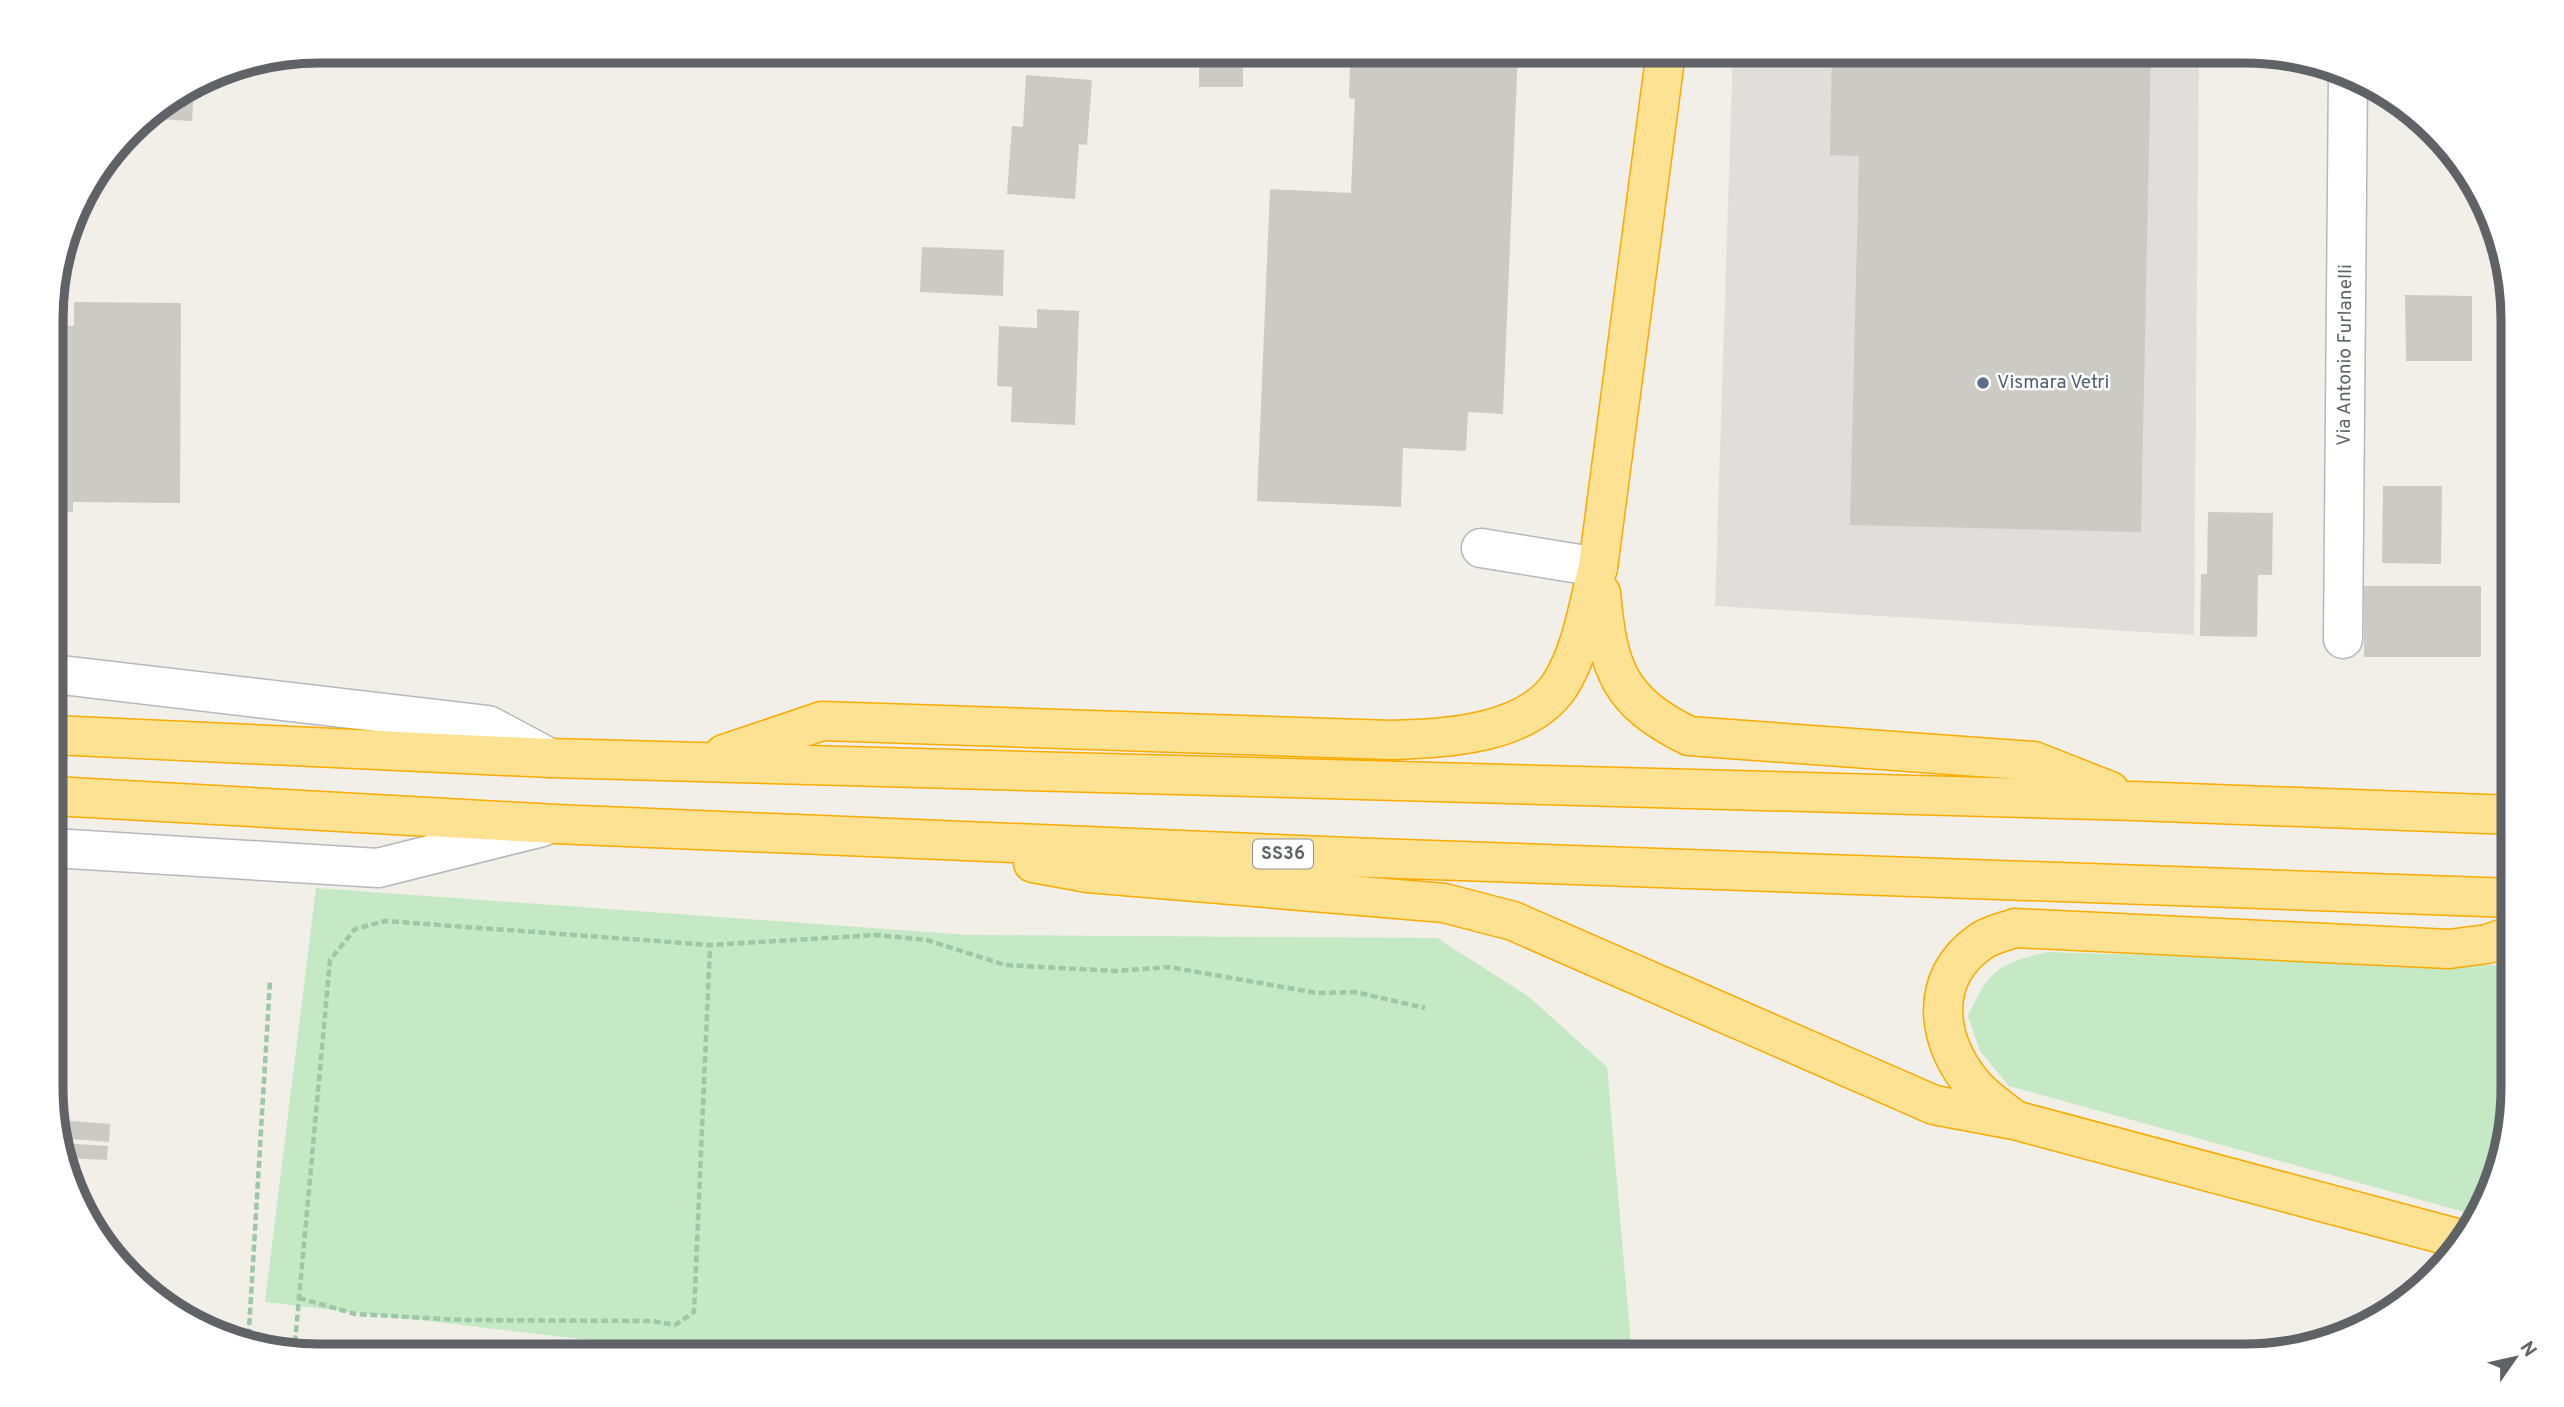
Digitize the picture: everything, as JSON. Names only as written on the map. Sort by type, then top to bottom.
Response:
[{"type":"highway","points":[[699,763],[822,721],[1392,740],[1456,737],[1490,730],[1533,710],[1559,686],[1577,650],[1598,567],[1664,63]]},
{"type":"highway","points":[[1598,567],[1606,645],[1619,678],[1655,720],[1689,736],[2034,761],[2135,801]]},
{"type":"highway","points":[[63,735],[699,763],[2135,801],[2501,814]]},
{"type":"highway","name":"SS36","points":[[63,797],[555,824],[2078,884],[2501,898]]},
{"type":"highway","points":[[897,837],[1088,873],[1444,903],[1480,910],[1514,921],[1934,1105],[2014,1121],[2453,1237]]},
{"type":"highway","points":[[2014,1121],[1976,1088],[1960,1067],[1947,1043],[1941,1014],[1956,962],[1982,940],[2015,928],[2449,948],[2501,940]]},
{"type":"lane","name":"Via Antonio Furlanelli","points":[[2343,639],[2348,85]]},
{"type":"lane","points":[[1481,548],[1598,567]]},
{"type":"lane","points":[[63,675],[488,725],[550,758]]},
{"type":"lane","points":[[63,849],[378,868],[555,824]]},
{"type":"path","points":[[295,1343],[330,960],[355,929],[385,921],[710,945],[876,935],[927,940],[1004,965],[1116,971],[1169,967],[1317,993],[1355,992],[1425,1008]]},
{"type":"path","points":[[299,1298],[355,1314],[464,1321],[575,1318],[652,1321],[675,1325],[694,1312],[710,945]]},
{"type":"path","points":[[249,1334],[270,981]]},
{"type":"shaded area","points":[[1733,63],[2199,63],[2194,635],[1715,606]]},
{"type":"green space","points":[[316,888],[969,935],[1437,938],[1529,997],[1607,1067],[1631,1344],[622,1344],[265,1302]]},
{"type":"green space","points":[[2046,952],[2501,966],[2499,1121],[2487,1170],[2469,1213],[2009,1086],[1980,1051],[1968,1016],[1989,979],[1997,971],[2016,961]]},
{"type":"building","points":[[1199,63],[1243,63],[1243,87],[1199,87]]},
{"type":"building","points":[[1518,63],[1503,414],[1468,412],[1466,451],[1403,448],[1401,507],[1257,501],[1270,189],[1351,193],[1355,99],[1349,98],[1350,64],[1344,64]]},
{"type":"building","points":[[1832,63],[2151,63],[2141,532],[1850,525],[1859,156],[1830,155]]},
{"type":"building","points":[[1026,75],[1092,80],[1087,145],[1079,144],[1075,199],[1007,194],[1012,126],[1023,127]]},
{"type":"building","points":[[193,96],[192,121],[159,119]]},
{"type":"building","points":[[922,247],[1004,250],[1003,296],[920,292]]},
{"type":"building","points":[[69,266],[68,326],[74,326],[74,302],[181,303],[180,503],[73,502],[73,512],[63,512],[63,319]]},
{"type":"building","points":[[2405,295],[2472,296],[2472,361],[2406,361]]},
{"type":"building","points":[[1037,309],[1079,311],[1075,425],[1011,422],[1012,387],[997,386],[999,326],[1037,328]]},
{"type":"building","points":[[2383,486],[2442,486],[2441,564],[2382,563]]},
{"type":"building","points":[[2208,512],[2273,513],[2272,575],[2258,575],[2257,637],[2200,636],[2201,574],[2207,574]]},
{"type":"building","points":[[2364,586],[2481,586],[2481,657],[2364,657]]},
{"type":"building","points":[[65,1120],[110,1124],[109,1142],[68,1139]]},
{"type":"building","points":[[69,1144],[108,1146],[107,1160],[73,1158]]},
{"type":"place","name":"Vismara Vetri","points":[[1983,383]]}]
